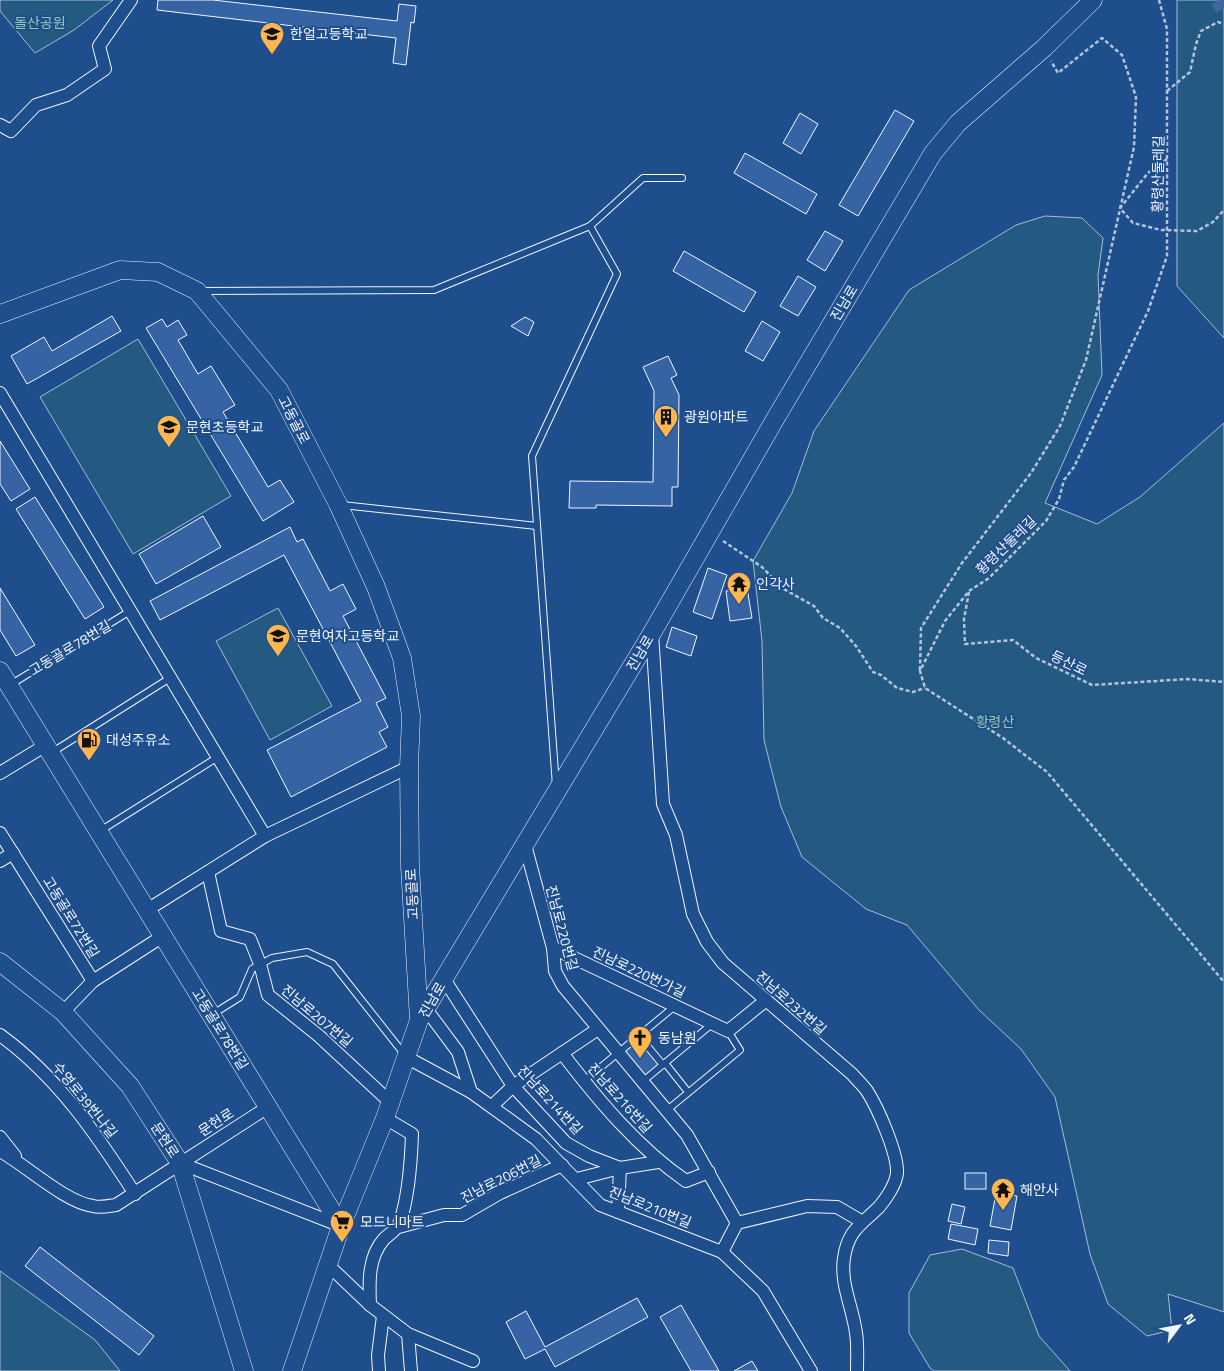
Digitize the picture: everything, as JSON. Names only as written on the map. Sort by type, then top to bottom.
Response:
[{"type":"street","points":[[6,128],[36,105],[66,95],[105,69],[99,46],[131,0]]},
{"type":"street","name":"진남로","points":[[292,1371],[341,1226],[388,1110],[406,1057],[423,1015],[444,979],[652,633],[933,153],[958,123],[1044,48],[1094,0]]},
{"type":"street","name":"고동골로","points":[[0,314],[120,270],[158,272],[197,291],[279,390],[338,504],[376,587],[402,658],[411,716],[409,767],[410,866],[423,1015]]},
{"type":"street","points":[[0,393],[265,836]]},
{"type":"street","name":"진남로232번길","points":[[652,633],[663,804],[676,836],[693,914],[707,942],[723,964],[852,1074],[866,1089],[874,1103],[896,1160],[897,1174],[888,1195],[880,1206],[862,1221],[850,1237],[844,1258],[844,1278],[856,1332],[857,1371]]},
{"type":"street","name":"고동골로78번길","points":[[4,678],[341,1226]]},
{"type":"street","points":[[0,773],[48,749]]},
{"type":"street","points":[[147,910],[265,836],[409,767]]},
{"type":"street","name":"고동골로72번길","points":[[0,833],[93,981]]},
{"type":"street","name":"진남로220번길","points":[[524,845],[553,948],[555,971],[563,986],[687,1135],[737,1223]]},
{"type":"street","points":[[0,861],[13,853]]},
{"type":"street","name":"진남로207번길","points":[[208,872],[221,931],[250,939],[260,964],[268,995],[319,1036],[388,1110]]},
{"type":"street","points":[[63,1012],[93,981],[163,936]]},
{"type":"street","name":"진남로220번가길","points":[[553,948],[728,1031]]},
{"type":"street","name":"문현로","points":[[0,962],[63,1012],[130,1086],[180,1163],[244,1371]]},
{"type":"street","name":"진남로214번길","points":[[444,979],[513,1086],[566,1143],[589,1156],[620,1168]]},
{"type":"street","points":[[728,1031],[765,1001]]},
{"type":"street","points":[[423,1015],[458,1052],[472,1092]]},
{"type":"street","points":[[492,1106],[513,1086],[598,1030]]},
{"type":"street","name":"수영로39번나길","points":[[0,1035],[53,1082],[95,1133],[135,1194]]},
{"type":"street","name":"진남로216번길","points":[[562,1053],[584,1081],[658,1162],[686,1181],[709,1172]]},
{"type":"street","name":"진남로210번길","points":[[406,1057],[472,1092],[536,1139],[577,1179],[600,1205],[722,1252],[763,1291],[811,1371]]},
{"type":"street","name":"문헌로","points":[[22,1163],[69,1198],[93,1207],[116,1205],[268,1107]]},
{"type":"street","points":[[370,1305],[369,1280],[373,1258],[383,1240],[400,1225],[410,1168],[412,1134],[388,1110]]},
{"type":"street","points":[[0,1138],[22,1163]]},
{"type":"street","points":[[0,1151],[22,1163]]},
{"type":"street","points":[[577,1179],[620,1168],[658,1162]]},
{"type":"street","points":[[180,1163],[341,1226]]},
{"type":"street","name":"진남로206번길","points":[[395,1228],[444,1215],[462,1215],[500,1193],[562,1165]]},
{"type":"street","points":[[618,1212],[620,1168]]},
{"type":"street","points":[[722,1252],[737,1223],[807,1206],[837,1207],[862,1221]]},
{"type":"street","points":[[328,1265],[370,1305],[408,1334],[474,1361]]},
{"type":"street","points":[[380,1371],[378,1355],[383,1316]]},
{"type":"street","points":[[408,1334],[411,1371]]},
{"type":"lane","points":[[197,291],[434,290],[590,226],[643,178],[682,178]]},
{"type":"lane","points":[[556,792],[532,456],[617,274],[590,226]]},
{"type":"lane","points":[[338,504],[537,526]]},
{"type":"lane","name":"고동골로78번길","points":[[4,678],[130,611]]},
{"type":"lane","points":[[48,749],[170,678]]},
{"type":"lane","points":[[99,831],[218,758]]},
{"type":"lane","points":[[212,1015],[240,997],[252,969],[272,958],[307,952],[333,964],[406,1057]]},
{"type":"lane","points":[[584,1081],[675,1006]]},
{"type":"lane","points":[[642,1082],[712,1024]]},
{"type":"lane","points":[[666,1110],[740,1050],[728,1031]]},
{"type":"lane","points":[[639,1036],[688,1092]]},
{"type":"path","name":"황령산둘레길","points":[[920,671],[945,620],[969,591],[989,578],[1046,521],[1059,499],[1064,480],[1074,467],[1148,310],[1167,256],[1167,29],[1159,0]]},
{"type":"path","points":[[1167,91],[1190,72],[1196,44],[1202,31],[1218,22],[1224,24]]},
{"type":"path","points":[[1044,48],[1058,73],[1102,38],[1122,55],[1136,97],[1134,147],[1086,360],[1060,426],[1031,473],[962,563],[922,628],[919,654],[920,671],[925,688],[1003,738],[1047,772],[1224,982]]},
{"type":"path","points":[[1120,208],[1148,173],[1168,158]]},
{"type":"path","points":[[1120,208],[1133,223],[1167,230],[1197,232],[1213,222],[1224,210]]},
{"type":"path","points":[[715,523],[724,544],[762,567],[782,588],[814,606],[823,618],[840,628],[856,646],[873,672],[898,688],[913,692],[925,688]]},
{"type":"path","name":"등산로","points":[[969,591],[964,619],[965,644],[1013,640],[1036,658],[1092,685],[1188,679],[1224,682]]},
{"type":"green space","name":"돌산공원","points":[[0,0],[113,0],[74,30],[35,53],[0,11]]},
{"type":"green space","points":[[1177,0],[1224,0],[1224,338],[1177,286]]},
{"type":"green space","name":"황령산","points":[[1045,216],[1082,218],[1103,238],[1098,275],[1102,375],[1045,503],[1097,524],[1140,497],[1224,423],[1224,1312],[1168,1294],[1172,1330],[1147,1336],[1108,1304],[1090,1254],[1055,1097],[1021,1049],[979,1010],[907,925],[866,909],[802,857],[781,807],[764,740],[762,641],[753,561],[792,493],[814,431],[909,290],[1016,225]]},
{"type":"green space","points":[[138,339],[231,496],[133,554],[40,397]]},
{"type":"green space","points":[[278,608],[332,706],[270,740],[216,641]]},
{"type":"green space","points":[[962,1249],[1013,1268],[1039,1336],[1070,1371],[934,1371],[930,1368],[909,1333],[909,1293],[930,1255]]},
{"type":"green space","points":[[0,1271],[95,1340],[120,1371],[0,1371]]},
{"type":"building","points":[[158,0],[213,0],[397,21],[399,4],[416,6],[414,23],[411,22],[406,65],[393,63],[396,38],[157,10]]},
{"type":"building","points":[[895,110],[914,121],[858,216],[839,205]]},
{"type":"building","points":[[800,113],[818,124],[801,154],[783,143]]},
{"type":"building","points":[[745,153],[817,194],[806,214],[734,173]]},
{"type":"building","points":[[825,231],[843,241],[825,271],[807,260]]},
{"type":"building","points":[[684,251],[756,292],[744,312],[673,271]]},
{"type":"building","points":[[798,276],[816,287],[798,316],[780,306]]},
{"type":"building","points":[[112,316],[121,331],[27,384],[11,356],[44,337],[52,351]]},
{"type":"building","points":[[525,317],[534,322],[528,336],[511,326]]},
{"type":"building","points":[[162,319],[167,327],[178,320],[187,335],[178,340],[198,374],[211,366],[235,405],[223,412],[268,487],[280,480],[294,502],[263,521],[146,328]]},
{"type":"building","points":[[762,321],[780,332],[763,361],[745,351]]},
{"type":"building","name":"광원아파트","points":[[668,356],[677,375],[671,378],[679,395],[678,487],[672,487],[672,506],[596,505],[596,508],[569,508],[570,481],[653,482],[654,391],[643,367]]},
{"type":"building","points":[[0,441],[30,489],[11,501],[0,484]]},
{"type":"building","points":[[35,497],[104,607],[85,619],[16,509]]},
{"type":"building","points":[[203,516],[221,547],[156,584],[139,554]]},
{"type":"building","points":[[290,527],[297,542],[303,539],[330,591],[343,584],[356,609],[343,616],[386,698],[376,703],[388,727],[379,732],[387,747],[291,797],[267,750],[361,701],[284,555],[160,620],[150,601]]},
{"type":"building","points":[[708,568],[727,575],[712,619],[693,612]]},
{"type":"building","points":[[0,588],[35,645],[16,656],[0,630]]},
{"type":"building","name":"인각사","points":[[747,588],[752,618],[730,621],[726,591]]},
{"type":"building","points":[[672,627],[697,636],[691,656],[666,647]]},
{"type":"building","name":"동남원","points":[[639,1038],[662,1065],[642,1081],[619,1053]]},
{"type":"building","points":[[965,1173],[986,1173],[986,1189],[965,1189]]},
{"type":"building","name":"해안사","points":[[996,1193],[1017,1196],[1011,1230],[990,1226]]},
{"type":"building","points":[[952,1204],[965,1207],[961,1224],[948,1221]]},
{"type":"building","points":[[951,1224],[978,1229],[975,1245],[948,1239]]},
{"type":"building","points":[[989,1240],[1009,1242],[1008,1256],[988,1253]]},
{"type":"building","points":[[40,1247],[154,1336],[139,1355],[25,1266]]},
{"type":"building","points":[[637,1298],[648,1317],[555,1367],[545,1349],[525,1359],[506,1322],[526,1311],[545,1347]]},
{"type":"building","points":[[681,1305],[719,1371],[691,1371],[660,1317]]},
{"type":"building","points":[[752,1361],[758,1371],[734,1371]]},
{"type":"tunnel","points":[[1219,0],[1224,8]]},
{"type":"place","name":"한얼고등학교","points":[[272,55]]},
{"type":"place","name":"광원아파트","points":[[666,438]]},
{"type":"place","name":"문현초등학교","points":[[169,448]]},
{"type":"place","name":"인각사","points":[[739,605]]},
{"type":"place","name":"문현여자고등학교","points":[[278,657]]},
{"type":"place","name":"대성주유소","points":[[89,761]]},
{"type":"place","name":"동남원","points":[[640,1059]]},
{"type":"place","name":"해안사","points":[[1003,1211]]},
{"type":"place","name":"모드니마트","points":[[342,1243]]}]
